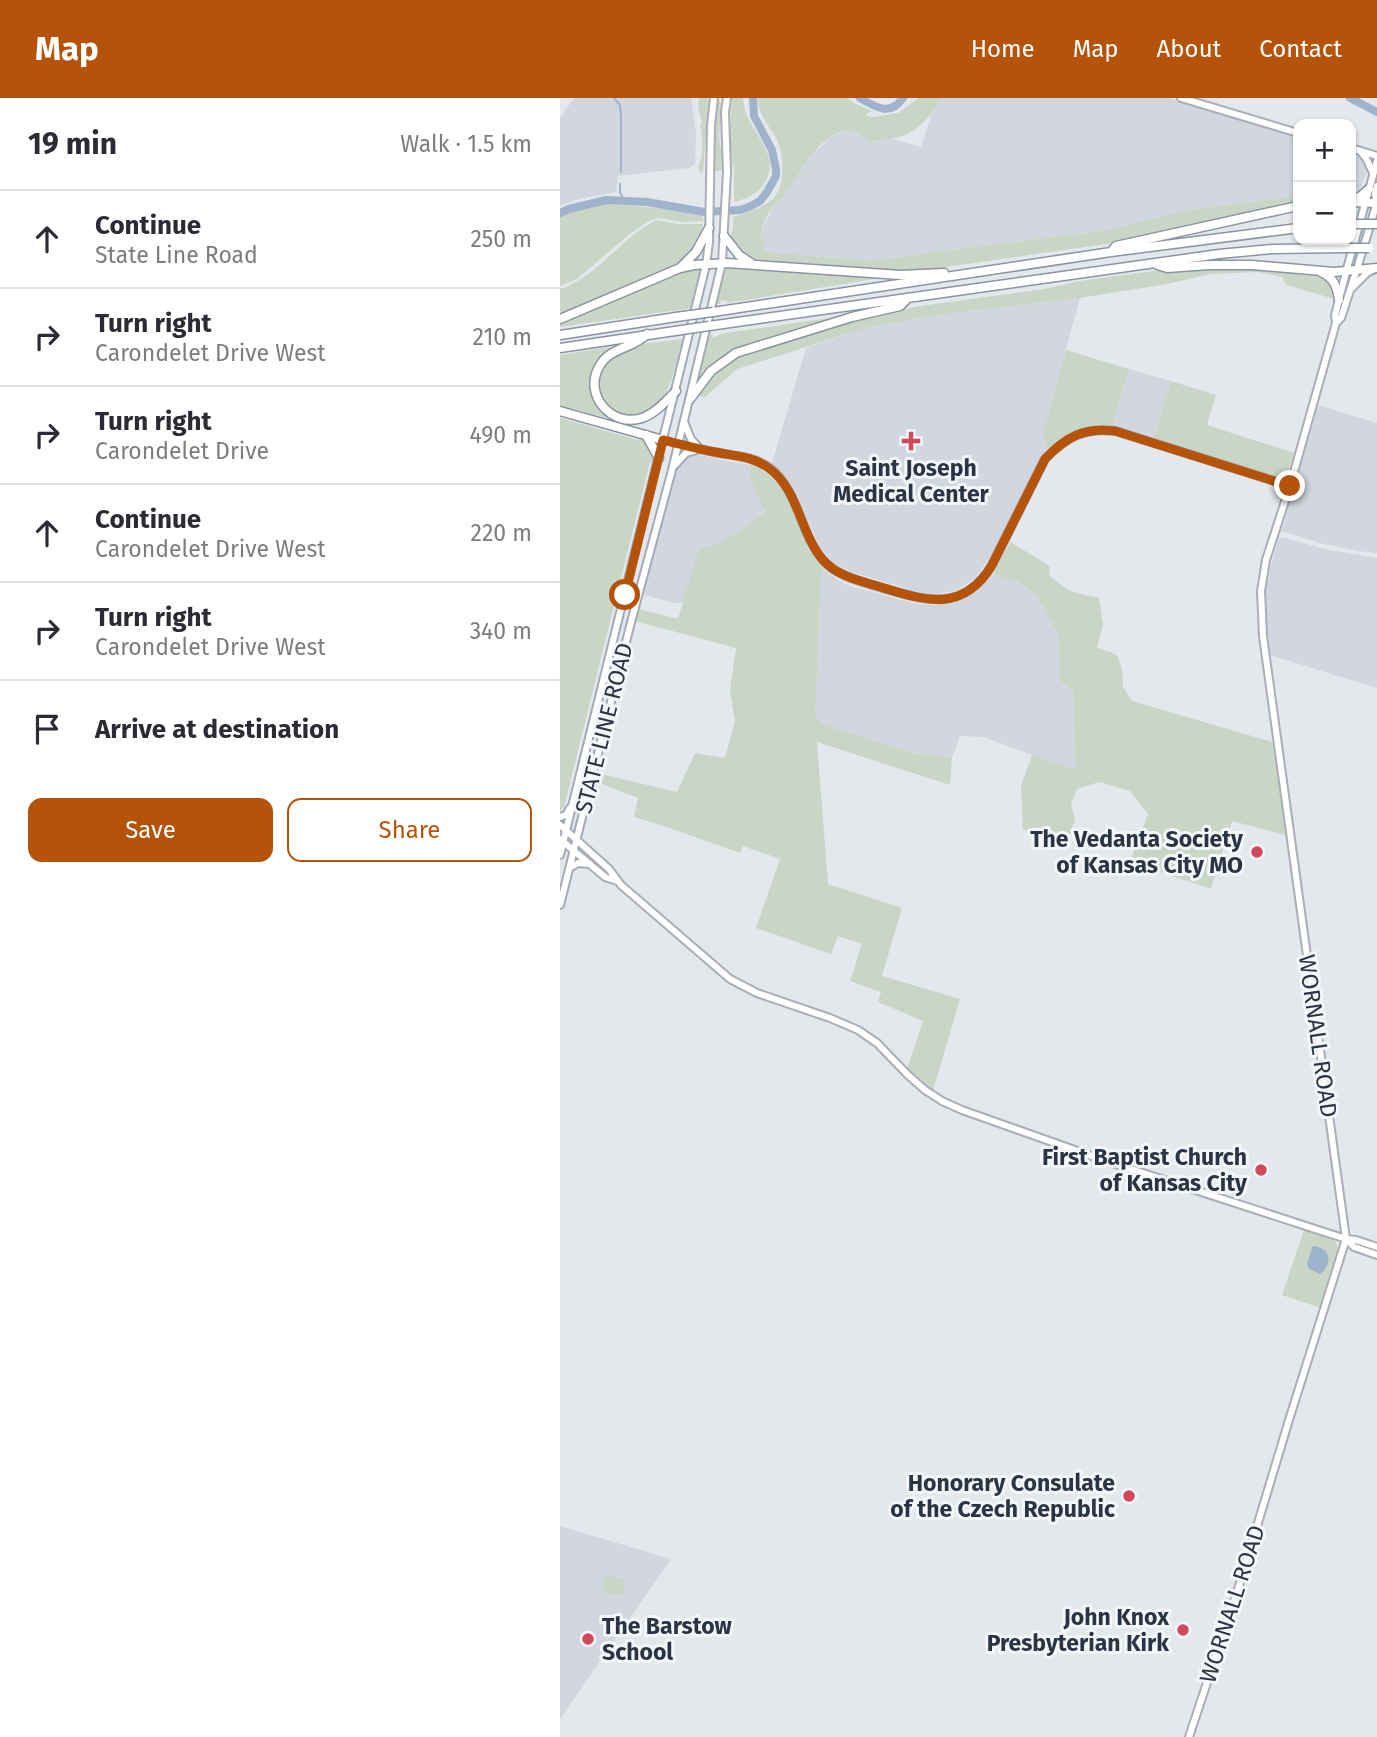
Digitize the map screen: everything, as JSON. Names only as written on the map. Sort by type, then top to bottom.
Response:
[{"type":"highway","points":[[1356,199],[1373,188]]},
{"type":"highway","points":[[1356,202],[1377,203]]},
{"type":"highway","points":[[1111,252],[1116,246],[1293,207]]},
{"type":"highway","points":[[1356,224],[1377,224]]},
{"type":"highway","points":[[680,268],[696,252],[709,228]]},
{"type":"highway","points":[[560,335],[1111,252],[1293,229]]},
{"type":"highway","points":[[724,232],[738,255],[753,265]]},
{"type":"highway","points":[[560,348],[1219,254],[1273,249],[1373,248]]},
{"type":"highway","points":[[560,319],[680,268],[694,265],[722,263],[900,275],[943,272],[949,277]]},
{"type":"highway","points":[[1152,264],[1167,268],[1229,265],[1346,272],[1377,268]]},
{"type":"highway","points":[[1318,271],[1335,283],[1339,300]]},
{"type":"highway","points":[[690,399],[711,371],[736,353],[852,317],[900,306],[906,300]]},
{"type":"highway","points":[[647,334],[640,342],[617,350],[598,367],[594,379],[597,399],[614,416],[634,420],[655,411],[676,391]]},
{"type":"highway","points":[[560,411],[663,440]]},
{"type":"highway","points":[[646,435],[659,458]]},
{"type":"main road","name":"STATE LINE ROAD","points":[[560,855],[563,828],[573,803],[706,265],[714,98]]},
{"type":"main road","name":"STATE LINE ROAD","points":[[560,905],[690,399],[722,263],[727,172],[727,98]]},
{"type":"main road","points":[[1181,98],[1293,132]]},
{"type":"main road","points":[[1356,150],[1377,159]]},
{"type":"main road","points":[[1360,151],[1373,173]]},
{"type":"main road","name":"WORNALL ROAD","points":[[1336,323],[1341,318],[1351,289],[1377,203],[1373,173],[1377,159]]},
{"type":"main road","name":"WORNALL ROAD","points":[[1189,1737],[1346,1239],[1263,636],[1261,591],[1266,560],[1336,323],[1335,315],[1365,203],[1373,188]]},
{"type":"main road","points":[[1351,289],[1368,272],[1377,268]]},
{"type":"main road","points":[[684,422],[691,439],[700,449]]},
{"type":"main road","points":[[663,440],[757,461],[775,473],[785,484],[812,545],[826,564],[847,577],[932,600],[962,594],[975,586],[987,573],[1045,459],[1066,440],[1087,432],[1115,431],[1290,486]]},
{"type":"main road","points":[[672,470],[686,453],[700,449]]},
{"type":"main road","points":[[560,817],[566,814],[573,803]]},
{"type":"main road","points":[[563,828],[609,869],[618,881],[730,979],[757,993],[859,1030],[877,1043],[925,1090],[942,1101],[962,1111],[1111,1163],[1377,1247]]},
{"type":"main road","points":[[562,840],[605,877],[618,881]]},
{"type":"main road","points":[[570,869],[578,863],[590,864]]},
{"type":"main road","points":[[1346,1239],[1354,1247],[1377,1255]]},
{"type":"shaded area","points":[[574,98],[691,98],[696,131],[695,164],[688,168],[618,176],[616,192],[579,199],[560,206],[560,118]]},
{"type":"shaded area","points":[[941,98],[1169,98],[1293,135],[1293,197],[1194,209],[1102,231],[871,261],[762,252],[760,233],[772,209],[812,155],[831,137],[843,131],[854,132],[870,142],[890,138],[921,147],[933,110]]},
{"type":"shaded area","points":[[1356,157],[1364,160],[1367,171],[1356,195]]},
{"type":"shaded area","name":"Saint Joseph Medical Center","points":[[1080,298],[1043,433],[1046,450],[991,556],[975,578],[955,591],[929,595],[851,572],[833,563],[819,546],[792,488],[772,463],[806,348],[869,327],[945,314]]},
{"type":"shaded area","points":[[1129,369],[1171,381],[1154,439],[1111,428]]},
{"type":"shaded area","points":[[1318,405],[1377,423],[1377,553],[1320,543],[1282,531]]},
{"type":"shaded area","points":[[695,454],[752,465],[749,476],[765,510],[718,544],[699,548],[684,603],[674,603],[645,595],[643,586],[675,474],[684,459]]},
{"type":"shaded area","points":[[1282,537],[1324,549],[1377,558],[1377,688],[1270,655],[1265,594],[1278,540]]},
{"type":"shaded area","points":[[824,569],[839,581],[853,587],[913,603],[952,603],[970,595],[993,574],[1018,582],[1036,594],[1059,637],[1060,681],[1073,691],[1076,771],[983,737],[960,736],[952,758],[914,753],[827,726],[815,717],[821,574]]},
{"type":"shaded area","name":"The Barstow School","points":[[560,1526],[671,1559],[560,1719]]},
{"type":"green space","points":[[699,98],[707,98],[709,102],[701,173],[698,168],[702,146]]},
{"type":"green space","points":[[732,98],[743,98],[748,117],[767,153],[770,168],[759,190],[734,202],[730,129]]},
{"type":"green space","points":[[758,98],[847,98],[872,111],[866,114],[874,117],[898,113],[919,98],[941,98],[924,122],[906,135],[870,142],[856,133],[844,131],[822,143],[767,216],[761,232],[761,240],[765,244],[763,252],[871,261],[1102,231],[1194,209],[1293,197],[1293,204],[1127,241],[939,268],[895,271],[753,260],[741,253],[733,241],[733,217],[773,199],[780,187],[782,172],[780,148],[762,116]]},
{"type":"green space","points":[[717,101],[720,101],[721,106],[721,171],[714,171]]},
{"type":"green space","points":[[601,203],[666,209],[703,216],[703,221],[682,222],[658,218],[649,221],[577,279],[560,286],[560,217]]},
{"type":"green space","points":[[656,220],[703,224],[699,244],[678,264],[560,315],[560,289],[585,276],[631,237]]},
{"type":"green space","points":[[726,266],[887,277],[727,303],[721,300],[720,304],[716,304]]},
{"type":"green space","points":[[1191,266],[1234,266],[1321,276],[1332,285],[1334,299],[1287,285],[1282,277],[1258,272],[1211,274],[1080,298],[945,314],[869,327],[737,369],[705,397],[699,396],[719,369],[731,361],[782,342],[868,316],[1080,281]]},
{"type":"green space","points":[[697,268],[701,271],[692,308],[560,327],[560,323]]},
{"type":"green space","points":[[842,316],[748,347],[698,381],[710,335],[712,337]]},
{"type":"green space","points":[[683,339],[669,386],[661,400],[651,409],[640,414],[617,413],[601,399],[598,388],[601,372],[610,359],[628,348]]},
{"type":"green space","points":[[616,346],[592,384],[611,419],[560,405],[560,355]]},
{"type":"green space","points":[[1066,350],[1129,369],[1111,428],[1093,428],[1077,432],[1046,450],[1043,433]]},
{"type":"green space","points":[[1171,381],[1216,395],[1207,425],[1294,453],[1285,479],[1281,480],[1154,439]]},
{"type":"green space","points":[[560,418],[638,440],[640,438],[649,445],[653,462],[650,462],[564,807],[560,811]]},
{"type":"green space","points":[[752,465],[765,472],[782,489],[811,554],[824,569],[821,574],[815,717],[827,726],[914,753],[952,758],[950,785],[817,742],[828,884],[902,908],[882,976],[960,999],[933,1090],[907,1069],[923,1021],[878,1002],[881,992],[850,981],[862,944],[838,936],[831,954],[756,928],[780,859],[743,846],[740,853],[634,817],[638,798],[595,781],[597,773],[677,792],[695,753],[725,758],[735,722],[730,691],[736,648],[635,621],[639,609],[678,619],[699,548],[718,544],[765,511],[749,476]]},
{"type":"green space","points":[[1010,542],[1050,566],[1049,575],[1067,588],[1099,598],[1103,625],[1097,647],[1117,655],[1122,669],[1123,687],[1132,701],[1272,742],[1285,835],[1232,821],[1211,889],[1130,862],[1148,814],[1130,791],[1099,782],[1077,789],[1071,805],[1075,820],[1066,845],[1023,829],[1021,786],[1032,755],[1076,770],[1073,691],[1060,681],[1059,637],[1036,594],[1018,582],[993,574]]},
{"type":"green space","points":[[1304,1230],[1335,1241],[1338,1247],[1321,1308],[1282,1295]]},
{"type":"green space","points":[[604,1576],[624,1578],[623,1594],[603,1593]]},
{"type":"water","points":[[1314,1246],[1324,1250],[1328,1257],[1327,1266],[1320,1274],[1309,1269],[1307,1264]]},
{"type":"waterway","points":[[614,98],[620,105],[621,172]]},
{"type":"waterway","points":[[560,213],[606,200],[647,202],[704,212],[740,210],[760,201],[776,176],[776,169],[772,150],[754,116],[753,98]]},
{"type":"waterway","points":[[860,98],[877,107],[888,109],[903,98]]},
{"type":"waterway","points":[[1350,98],[1377,112]]},
{"type":"waterway","points":[[620,184],[620,193],[625,201]]},
{"type":"place","name":"Saint Joseph Medical Center","points":[[911,441]]},
{"type":"place","name":"The Vedanta Society of Kansas City MO","points":[[1257,852]]},
{"type":"place","name":"First Baptist Church of Kansas City","points":[[1261,1170]]},
{"type":"place","name":"Honorary Consulate of the Czech Republic","points":[[1129,1496]]},
{"type":"place","name":"John Knox Presbyterian Kirk","points":[[1183,1630]]},
{"type":"place","name":"The Barstow School","points":[[588,1639]]},
{"type":"route","points":[[625,595],[663,440],[748,458],[767,466],[785,484],[812,545],[826,564],[847,577],[924,600],[959,595],[983,579],[1045,459],[1056,447],[1075,435],[1096,430],[1115,431],[1290,486]]}]
